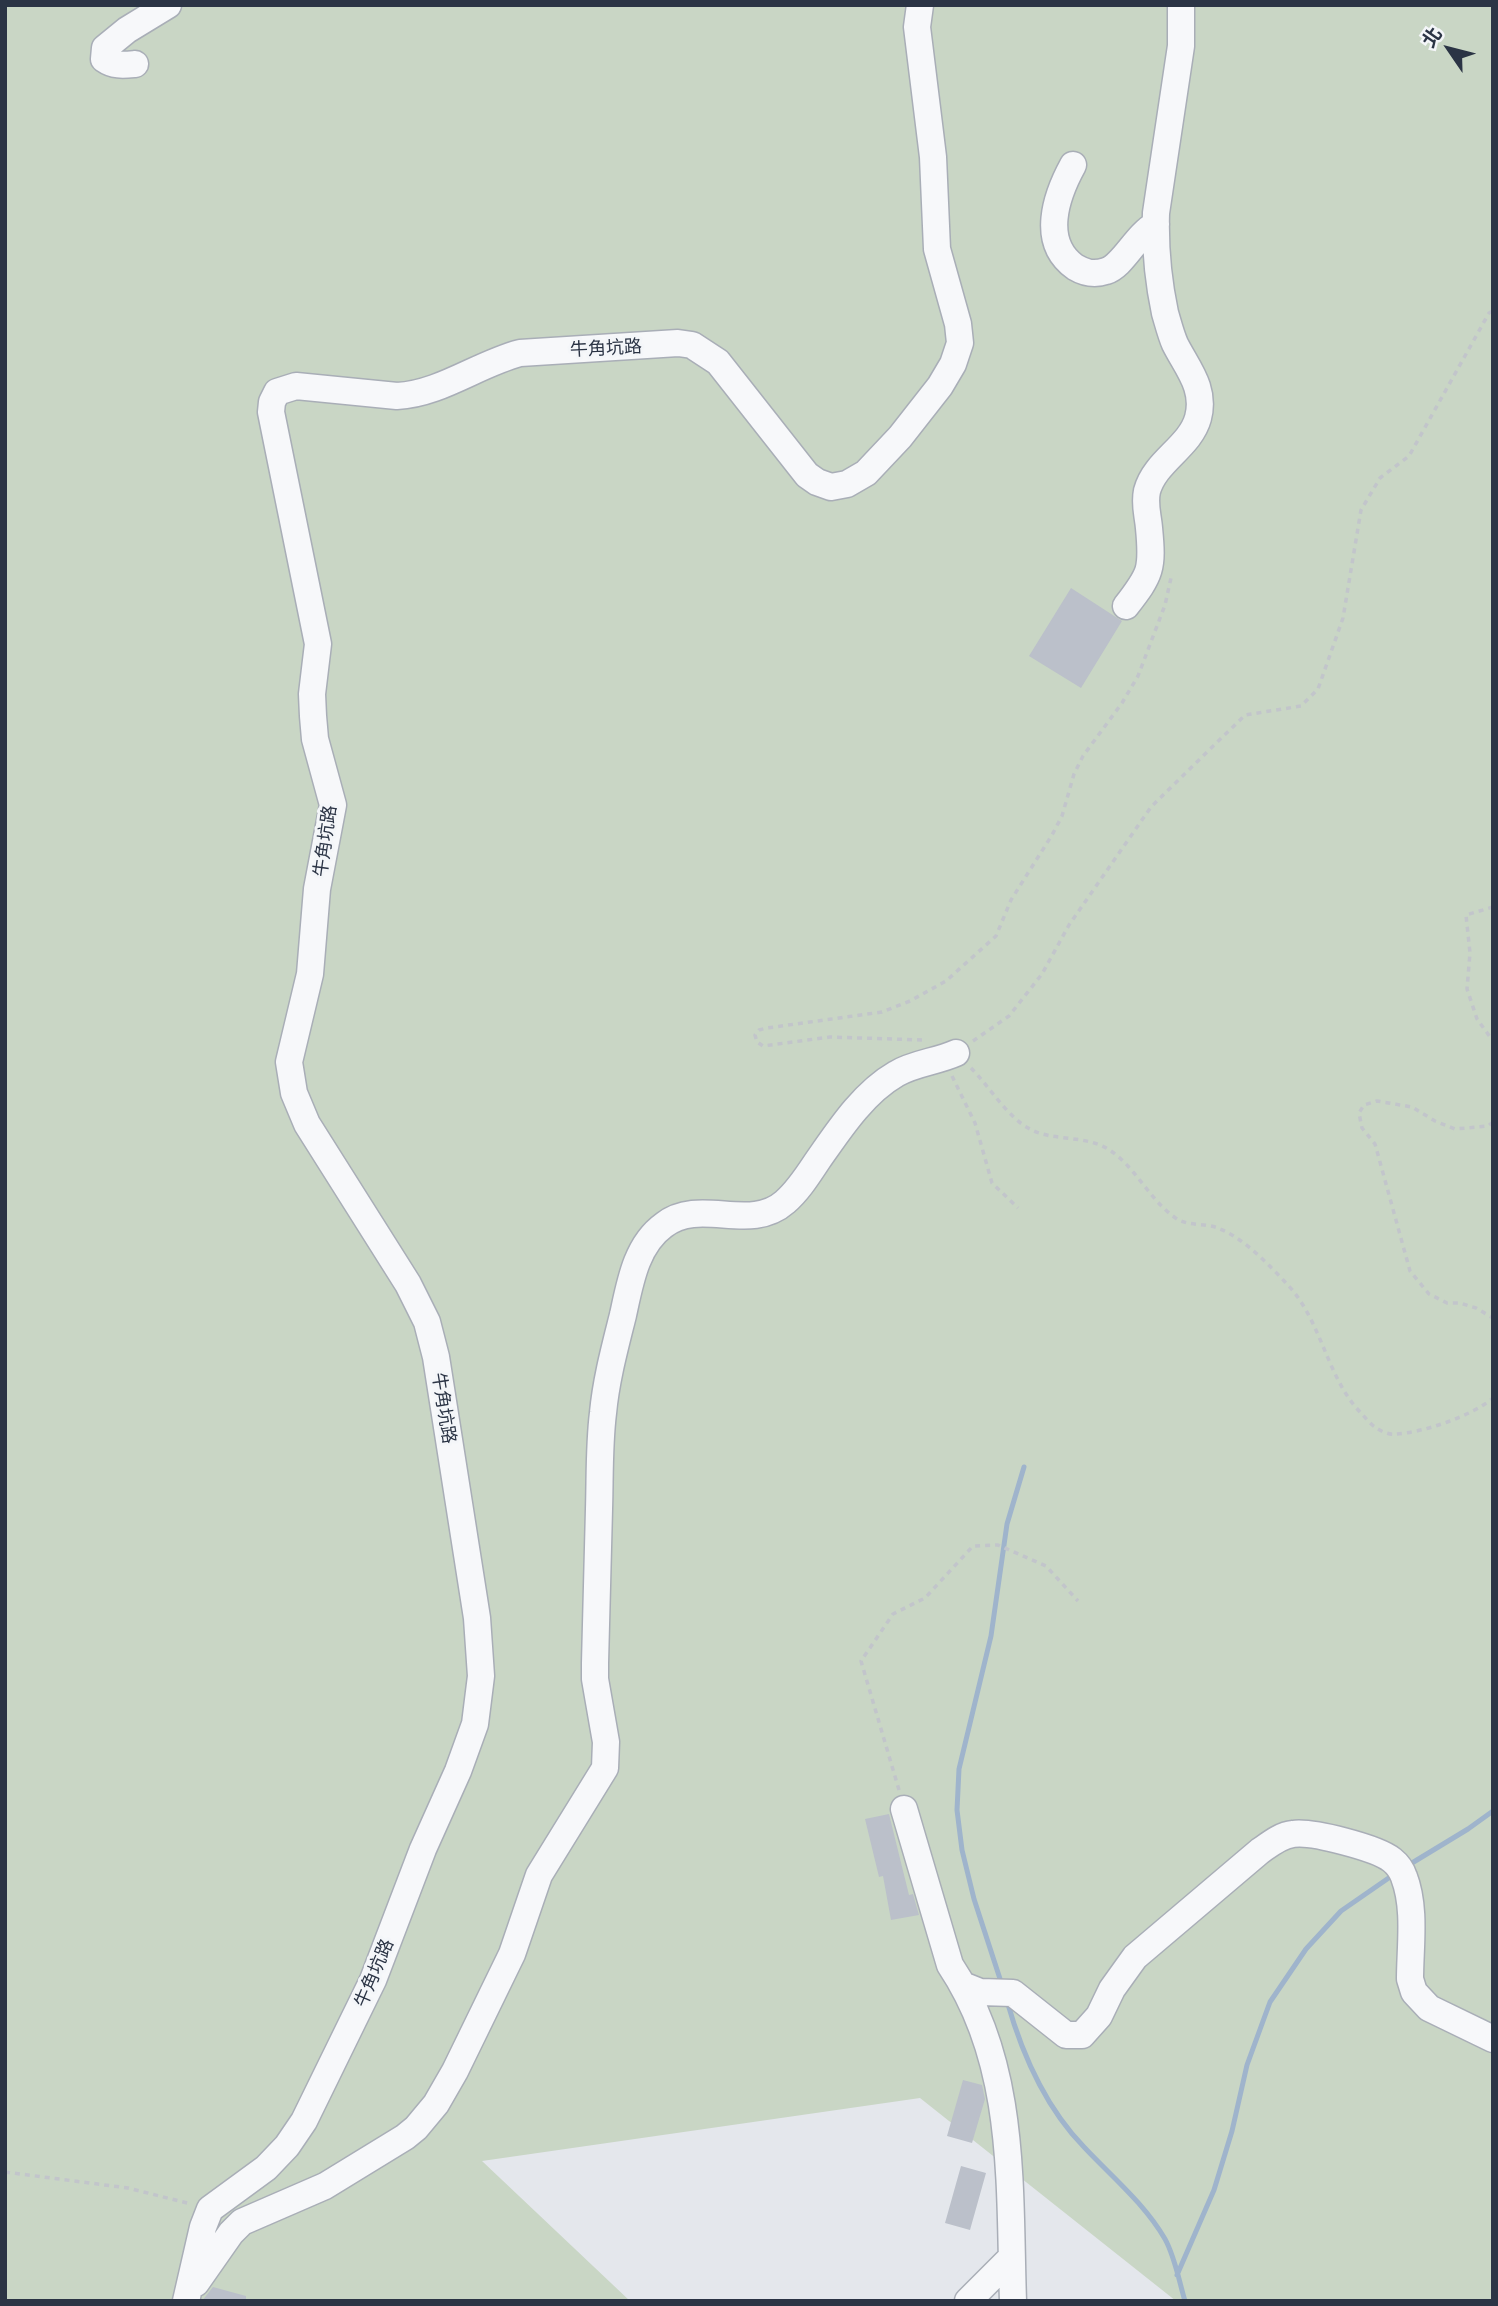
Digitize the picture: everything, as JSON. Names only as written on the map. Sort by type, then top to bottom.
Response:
[{"type":"street","points":[[135,64],[110,63],[104,59],[105,48],[127,30],[168,5]]},
{"type":"street","name":"牛角坑路","points":[[210,2210],[266,2168],[287,2146],[304,2121],[373,1980],[423,1849],[458,1771],[475,1724],[481,1676],[477,1618],[436,1357],[427,1322],[408,1284],[307,1124],[294,1094],[289,1062],[310,974],[317,889],[333,805],[315,739],[312,694],[318,644],[271,412],[272,402],[277,392],[296,386],[412,396],[492,361],[520,353],[678,342],[692,345],[718,362],[807,475],[831,487],[847,484],[866,473],[900,438],[940,386],[953,364],[960,343],[958,324],[937,249],[933,157],[917,27],[920,5]]},
{"type":"street","points":[[1126,607],[1150,570],[1149,526],[1145,508],[1147,490],[1155,474],[1190,434],[1198,417],[1200,397],[1196,379],[1174,341],[1166,314],[1159,277],[1156,224],[1181,46],[1181,5]]},
{"type":"street","points":[[1073,165],[1056,201],[1056,242],[1067,261],[1081,271],[1091,274],[1114,268],[1136,239],[1156,224]]},
{"type":"street","points":[[186,2299],[231,2233],[242,2222],[325,2186],[405,2137],[427,2116],[455,2071],[512,1954],[539,1875],[605,1768],[606,1742],[595,1679],[603,1413],[612,1360],[634,1268],[646,1245],[662,1225],[677,1217],[698,1213],[747,1217],[775,1209],[786,1202],[854,1112],[877,1088],[895,1074],[954,1046]]},
{"type":"street","points":[[904,1809],[950,1965],[965,1986],[984,2034],[1000,2087],[1011,2191],[1013,2301]]},
{"type":"street","points":[[965,1986],[980,1992],[1013,1993],[1066,2035],[1082,2035],[1099,2016],[1112,1989],[1136,1957],[1260,1851],[1278,1839],[1293,1834],[1308,1835],[1344,1841],[1394,1861],[1404,1875],[1409,1895],[1409,1979],[1414,1992],[1429,2008],[1493,2039]]},
{"type":"street","points":[[186,2299],[203,2227],[210,2210]]},
{"type":"street","points":[[968,2301],[1012,2258]]},
{"type":"path","points":[[1170,573],[1171,583],[1165,605],[1138,676],[1122,703],[1083,756],[1074,774],[1062,816],[1010,900],[996,936],[946,981],[901,1005],[882,1012],[766,1028],[755,1035],[757,1042],[763,1046],[830,1037],[954,1046],[1009,1016],[1042,974],[1069,925],[1151,807],[1245,715],[1301,706],[1318,689],[1343,618],[1361,510],[1380,478],[1409,456],[1491,311]]},
{"type":"path","points":[[1493,907],[1466,915],[1469,953],[1467,989],[1477,1019],[1493,1041]]},
{"type":"path","points":[[954,1046],[953,1082],[975,1123],[992,1183],[1018,1208]]},
{"type":"path","points":[[954,1046],[1021,1124],[1032,1131],[1088,1141],[1108,1149],[1124,1161],[1161,1206],[1180,1221],[1218,1228],[1255,1252],[1290,1288],[1314,1327],[1329,1366],[1349,1400],[1374,1427],[1392,1435],[1438,1425],[1486,1404],[1493,1398]]},
{"type":"path","points":[[1493,1122],[1488,1126],[1455,1129],[1412,1107],[1376,1101],[1364,1105],[1359,1113],[1362,1128],[1375,1144],[1410,1271],[1429,1294],[1447,1303],[1460,1303],[1476,1308],[1493,1318]]},
{"type":"path","points":[[904,1809],[860,1661],[892,1614],[925,1598],[974,1546],[986,1545],[998,1545],[1046,1566],[1078,1601]]},
{"type":"path","points":[[5,2172],[128,2188],[210,2210]]},
{"type":"green space","points":[[5,5],[1493,5],[1493,2301],[1176,2301],[920,2098],[482,2161],[630,2301],[5,2301]]},
{"type":"building","points":[[1071,588],[1122,621],[1081,688],[1029,656]]},
{"type":"building","points":[[889,1814],[909,1895],[913,1894],[919,1915],[891,1920],[883,1876],[879,1877],[865,1819]]},
{"type":"building","points":[[963,2080],[982,2085],[985,2099],[972,2143],[947,2136]]},
{"type":"building","points":[[961,2166],[986,2173],[970,2230],[945,2223]]},
{"type":"building","points":[[213,2287],[246,2296],[246,2301],[202,2301]]},
{"type":"waterway","points":[[1002,1985],[974,1899],[962,1850],[957,1810],[959,1769],[991,1636],[1007,1524],[1024,1467]]},
{"type":"waterway","points":[[1407,1866],[1493,1811]]},
{"type":"waterway","points":[[1177,2275],[1214,2190],[1232,2131],[1247,2065],[1270,2002],[1306,1949],[1341,1911],[1393,1875]]},
{"type":"waterway","points":[[1007,2001],[1020,2041],[1046,2097],[1070,2131],[1138,2202],[1157,2226],[1172,2253],[1185,2301]]}]
